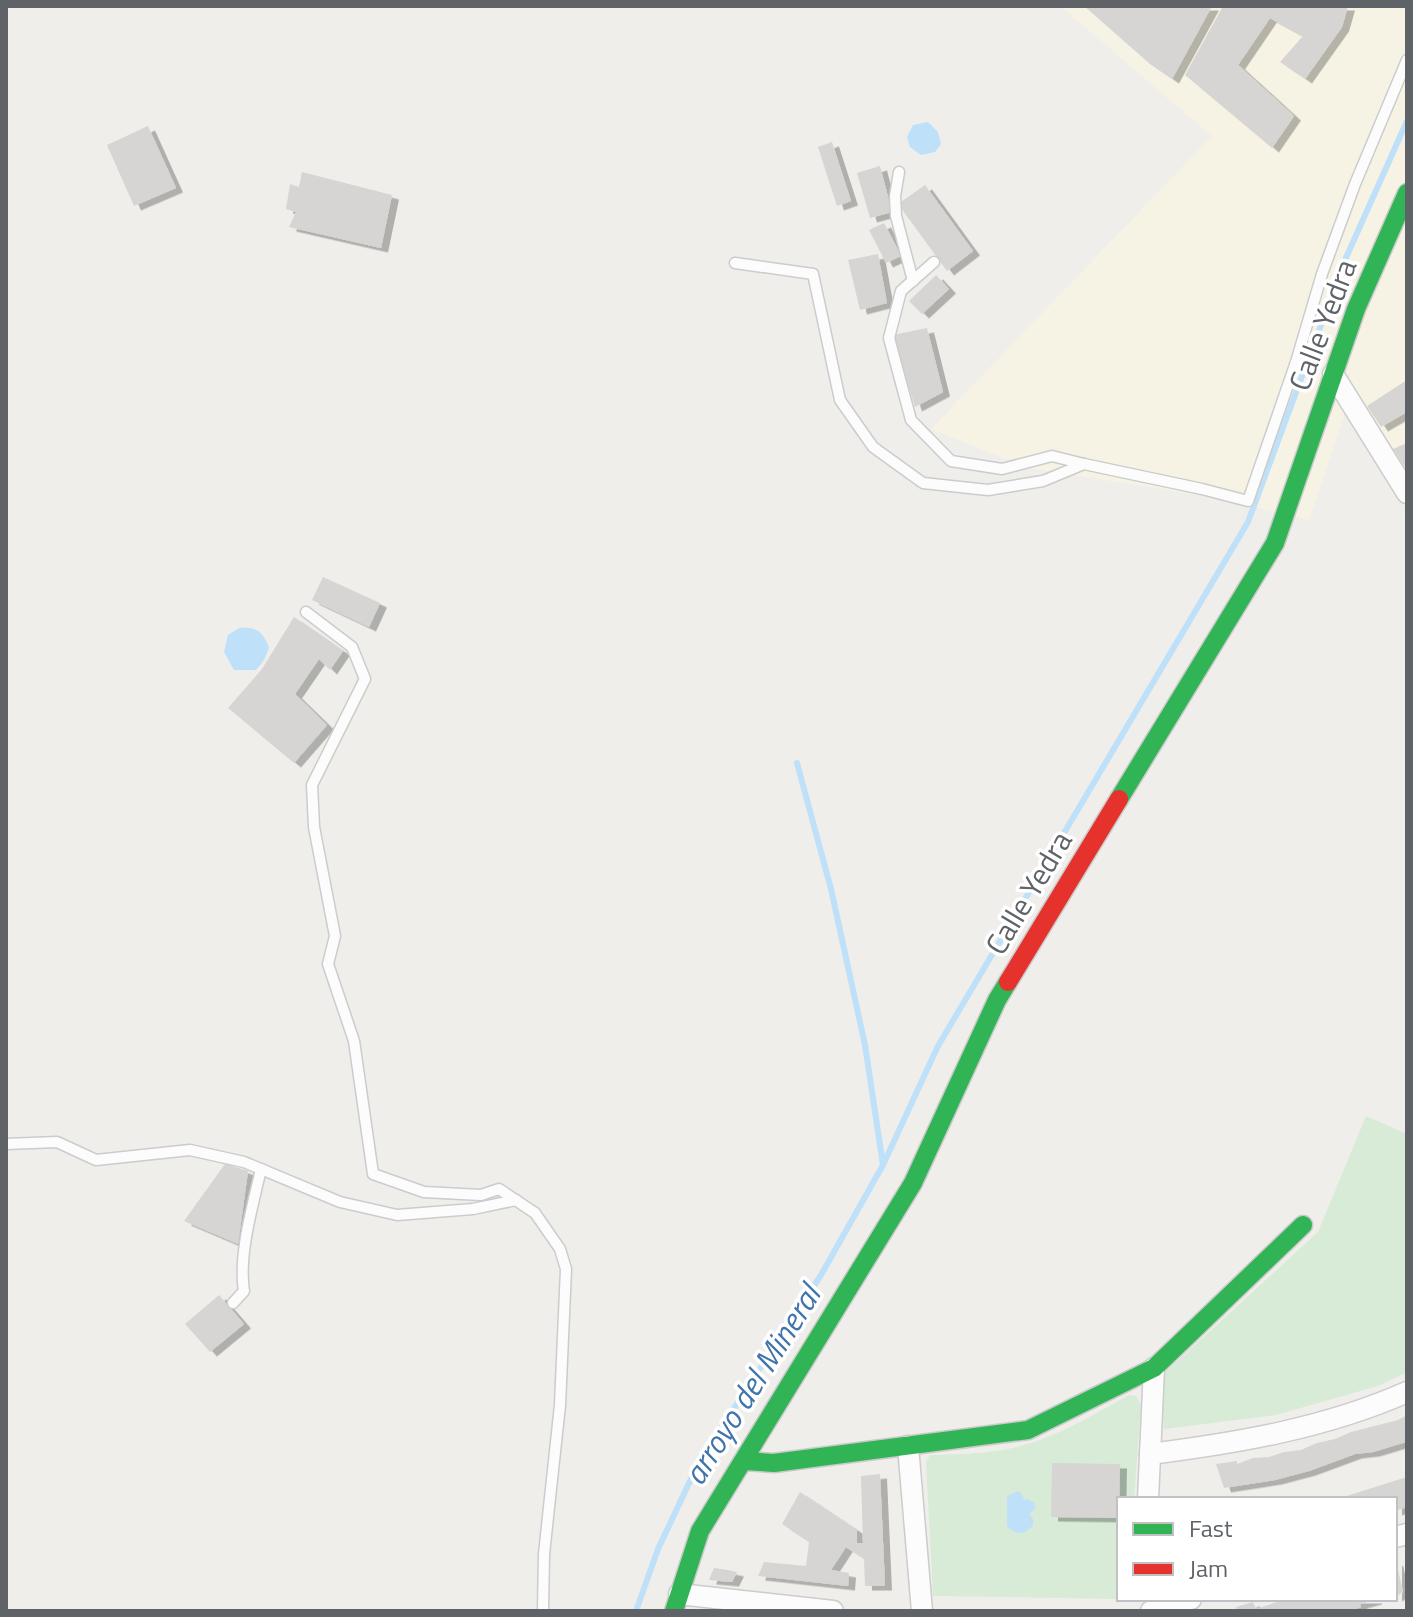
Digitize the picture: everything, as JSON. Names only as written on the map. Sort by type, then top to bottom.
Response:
[{"type":"street","name":"Calle Yedra","points":[[677,1602],[700,1531],[913,1183],[997,1000],[1275,543],[1356,309],[1407,193]]},
{"type":"street","points":[[1333,374],[1407,493]]},
{"type":"street","points":[[744,1461],[774,1463],[1028,1430],[1154,1368],[1303,1225]]},
{"type":"street","points":[[1148,1497],[1154,1368]]},
{"type":"street","points":[[1150,1454],[1297,1430],[1407,1392]]},
{"type":"street","points":[[908,1446],[922,1611]]},
{"type":"street","points":[[1151,1611],[1184,1601]]},
{"type":"street","points":[[677,1602],[833,1611]]},
{"type":"lane","points":[[934,262],[901,291],[889,338],[911,420],[951,461],[1002,469],[1052,456],[1248,501],[1355,184],[1407,60]]},
{"type":"lane","points":[[899,172],[896,216],[913,281]]},
{"type":"lane","points":[[735,263],[813,274],[840,400],[873,447],[923,483],[988,490],[1043,481],[1084,464]]},
{"type":"lane","points":[[306,612],[352,647],[365,679],[312,785],[314,827],[335,936],[328,964],[354,1041],[373,1174],[424,1192],[481,1195],[499,1189],[535,1213],[560,1249],[566,1269],[560,1405],[544,1554],[543,1611]]},
{"type":"lane","points":[[6,1144],[57,1142],[96,1160],[190,1150],[244,1162],[340,1202],[397,1215],[473,1209],[516,1200]]},
{"type":"lane","points":[[233,1303],[244,1291],[242,1278],[249,1223],[261,1169]]},
{"type":"shaded area","points":[[1060,6],[1407,6],[1407,503],[1348,403],[1309,520],[1213,497],[1028,468],[931,429],[1212,136]]},
{"type":"green space","points":[[1366,1116],[1407,1134],[1407,1372],[1378,1386],[1276,1415],[1164,1429],[1161,1376],[1318,1232]]},
{"type":"green space","points":[[1129,1395],[1136,1396],[1141,1405],[1134,1497],[1117,1497],[1117,1599],[933,1596],[926,1462],[930,1455],[1008,1449],[1032,1443],[1074,1425]]},
{"type":"water","points":[[928,122],[938,132],[941,144],[935,152],[921,155],[910,147],[907,137],[913,125]]},
{"type":"water","points":[[239,628],[258,631],[267,642],[269,648],[256,670],[234,670],[224,652],[228,635]]},
{"type":"water","points":[[1018,1491],[1024,1500],[1035,1503],[1035,1509],[1029,1514],[1033,1525],[1020,1533],[1007,1526],[1007,1496]]},
{"type":"building","points":[[1084,6],[1212,6],[1172,79],[1150,64]]},
{"type":"building","points":[[1223,6],[1348,6],[1342,27],[1305,79],[1280,62],[1303,36],[1270,18],[1238,65],[1294,116],[1272,148],[1185,75]]},
{"type":"building","points":[[148,126],[176,188],[134,206],[107,145]]},
{"type":"building","points":[[832,142],[851,201],[837,206],[818,147]]},
{"type":"building","points":[[880,166],[892,212],[870,218],[857,173]]},
{"type":"building","points":[[302,172],[392,195],[381,248],[289,227],[296,212],[286,209],[290,184],[299,187]]},
{"type":"building","points":[[925,185],[973,251],[947,271],[898,204]]},
{"type":"building","points":[[884,223],[901,256],[886,263],[869,230]]},
{"type":"building","points":[[878,254],[887,303],[860,310],[848,260]]},
{"type":"building","points":[[936,275],[949,289],[922,314],[909,301]]},
{"type":"building","points":[[927,328],[943,392],[915,407],[893,335]]},
{"type":"building","points":[[1407,380],[1407,412],[1381,427],[1367,406]]},
{"type":"building","points":[[1407,443],[1407,470],[1393,449]]},
{"type":"building","points":[[323,577],[380,603],[369,627],[312,600]]},
{"type":"building","points":[[294,617],[343,651],[330,670],[319,659],[295,694],[327,725],[294,763],[228,708],[262,669]]},
{"type":"building","points":[[225,1164],[248,1171],[238,1244],[184,1221]]},
{"type":"building","points":[[219,1295],[244,1324],[210,1352],[185,1324]]},
{"type":"building","points":[[1407,1415],[1406,1442],[1355,1454],[1275,1480],[1224,1488],[1216,1464],[1237,1461],[1237,1464],[1253,1458],[1301,1450]]},
{"type":"building","points":[[1052,1463],[1120,1464],[1117,1518],[1051,1517]]},
{"type":"building","points":[[880,1474],[885,1586],[865,1586],[864,1559],[846,1547],[831,1570],[849,1573],[848,1586],[758,1576],[764,1562],[806,1566],[809,1542],[782,1524],[800,1492],[857,1530],[857,1543],[863,1543],[861,1476]]},
{"type":"building","points":[[1407,1477],[1407,1507],[1397,1510],[1397,1497],[1343,1497]]},
{"type":"building","points":[[1397,1565],[1403,1592],[1397,1596]]},
{"type":"building","points":[[714,1568],[737,1572],[732,1582],[709,1580]]},
{"type":"building","points":[[1371,1601],[1350,1611],[1237,1611],[1236,1607],[1253,1602],[1256,1609],[1277,1602]]},
{"type":"waterway","name":"arroyo del Mineral","points":[[636,1611],[658,1549],[699,1462],[821,1275],[883,1165],[938,1046],[1248,522],[1345,260],[1407,121]]},
{"type":"waterway","points":[[797,763],[831,889],[865,1045],[883,1165]]},
{"type":"traffic: fast","points":[[1119,799],[1275,543],[1356,309],[1407,193]]},
{"type":"traffic: fast","points":[[674,1611],[700,1531],[913,1183],[1008,982]]},
{"type":"traffic: fast","points":[[744,1461],[774,1463],[1028,1430],[1154,1368],[1303,1225]]},
{"type":"traffic: jam","points":[[1008,982],[1119,799]]}]
